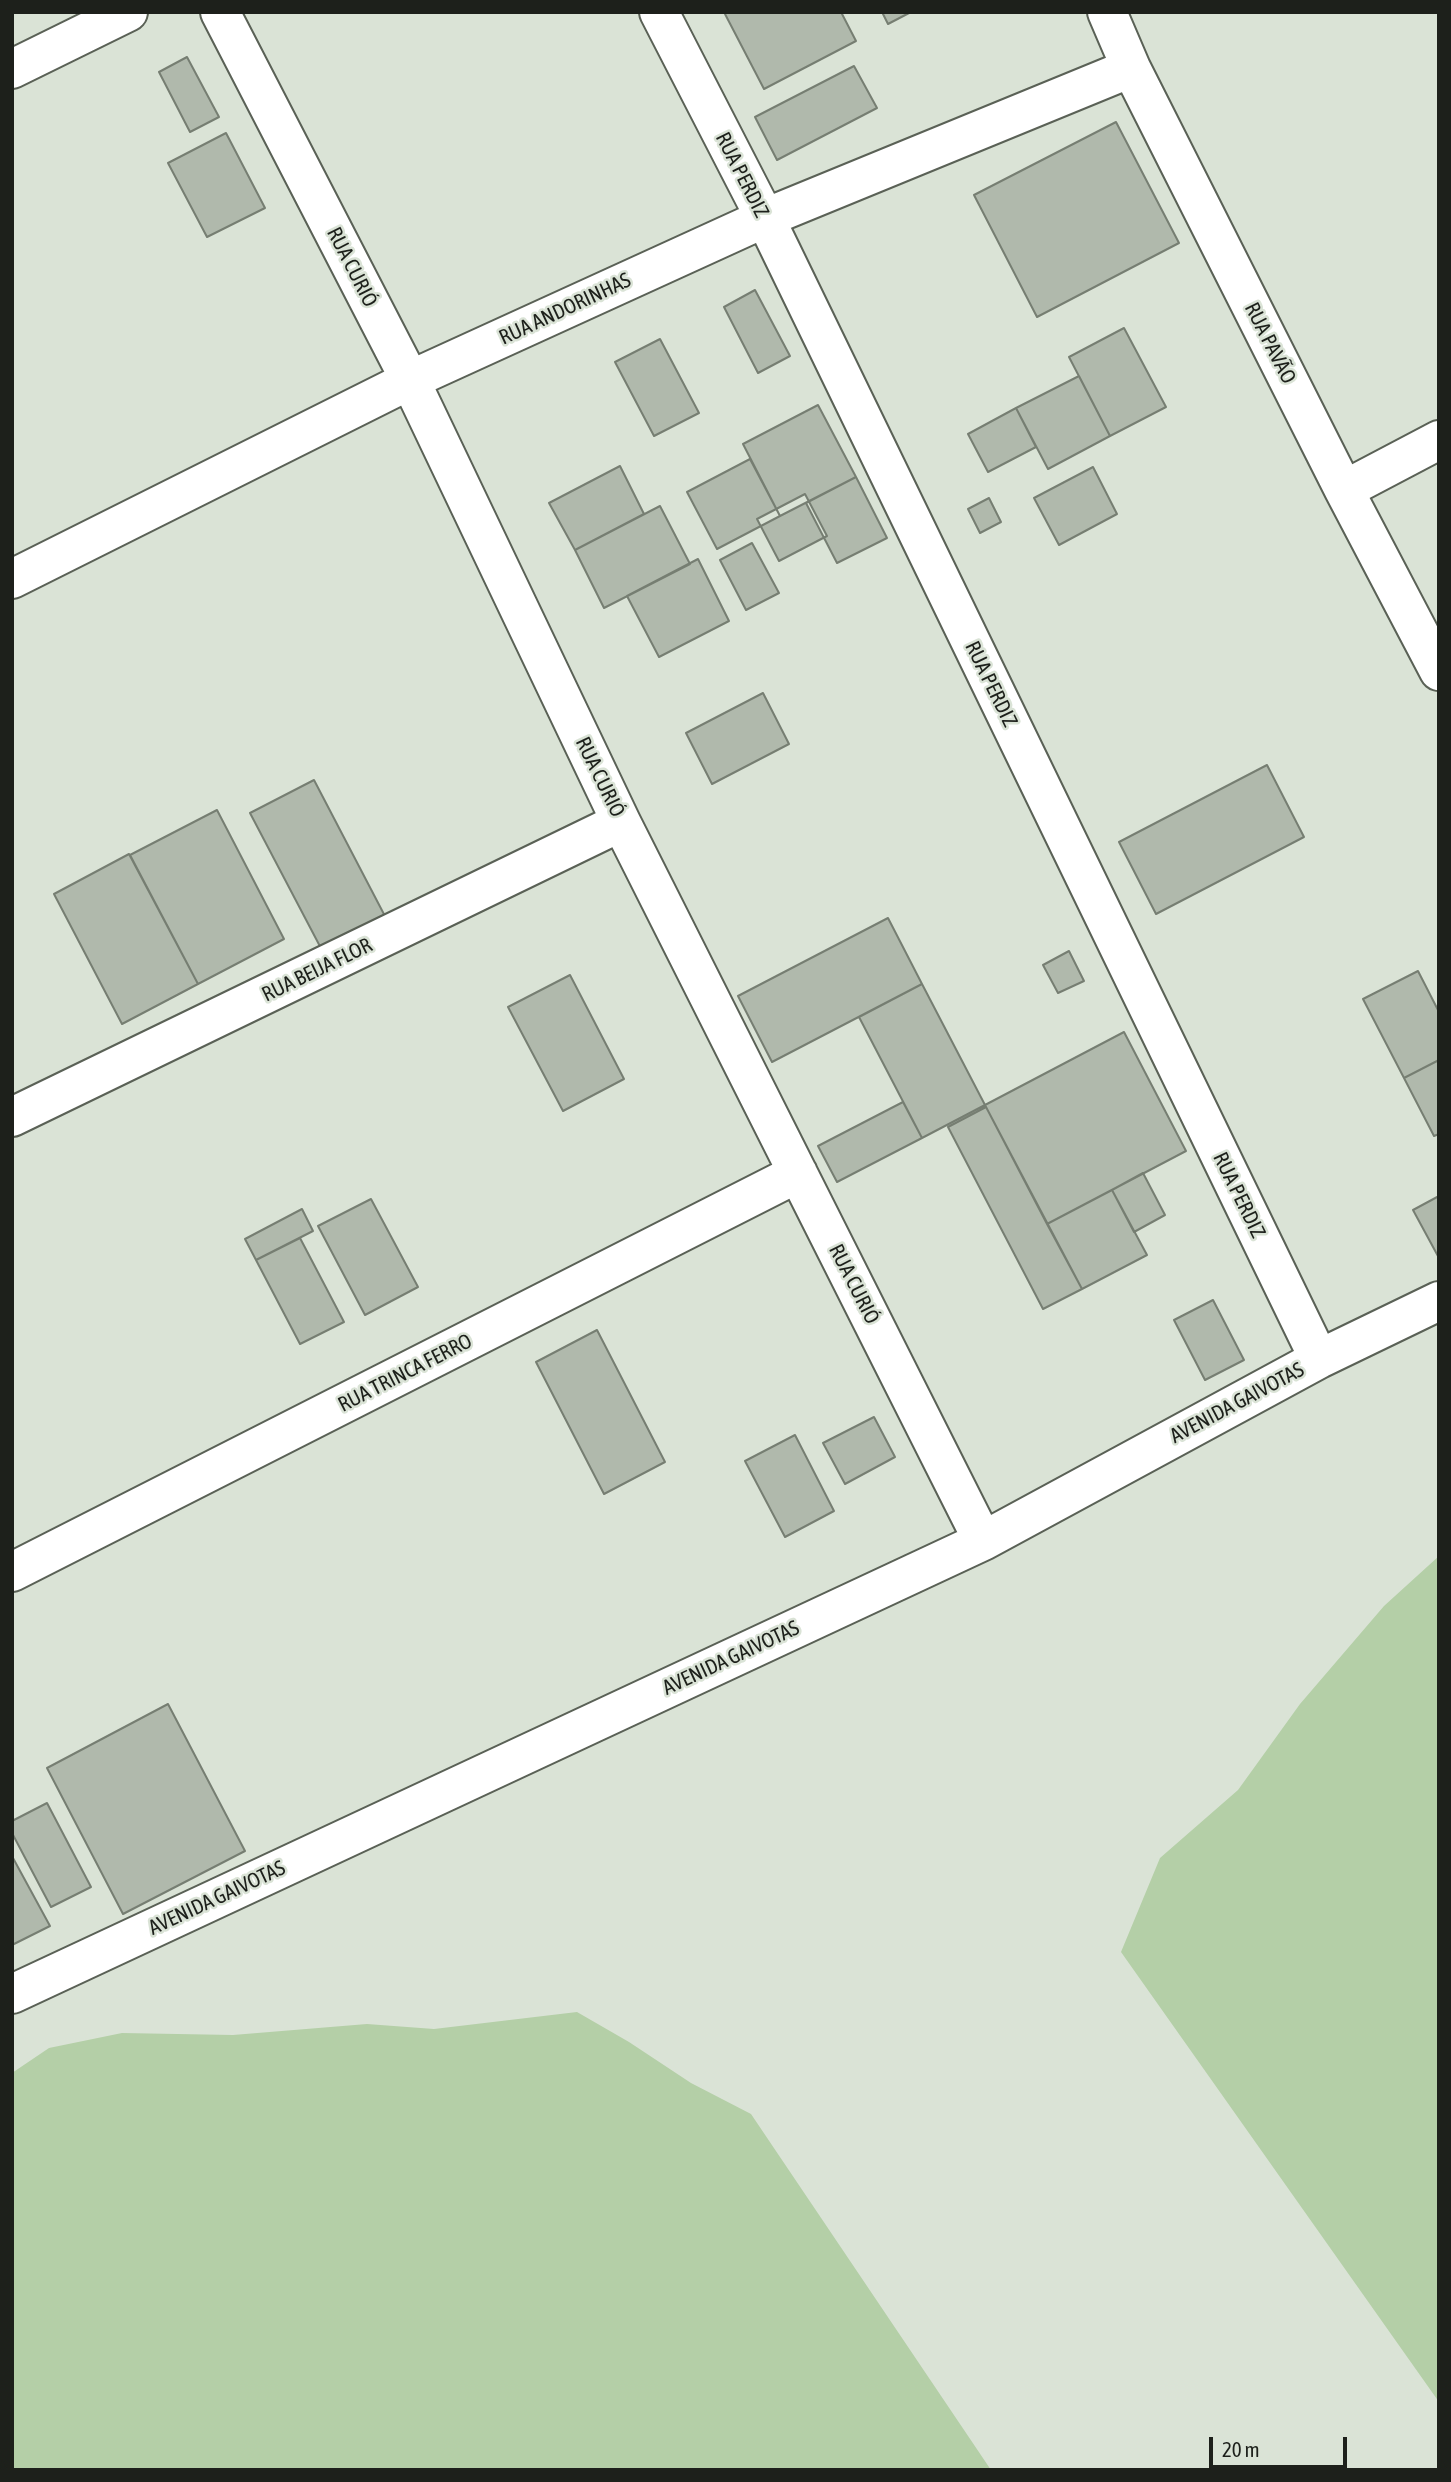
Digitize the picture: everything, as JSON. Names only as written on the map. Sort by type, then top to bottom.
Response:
[{"type":"street","points":[[12,69],[128,12]]},
{"type":"street","name":"RUA CURIÓ","points":[[220,12],[410,380],[621,822],[983,1541]]},
{"type":"street","name":"RUA PERDIZ","points":[[659,12],[765,218],[1318,1359]]},
{"type":"street","name":"RUA PAVÃO","points":[[1107,12],[1132,68],[1343,490],[1439,671]]},
{"type":"street","name":"RUA ANDORINHAS","points":[[12,579],[410,380],[765,218],[1132,68]]},
{"type":"street","points":[[1343,490],[1439,440]]},
{"type":"street","name":"RUA BEIJA FLOR","points":[[12,1117],[621,822]]},
{"type":"street","name":"RUA TRINCA FERRO","points":[[12,1572],[798,1173]]},
{"type":"street","name":"AVENIDA GAIVOTAS","points":[[12,1994],[983,1541],[1318,1359],[1439,1301]]},
{"type":"green space","points":[[1439,1556],[1439,2402],[1121,1952],[1160,1858],[1238,1790],[1300,1704],[1384,1606]]},
{"type":"green space","points":[[577,2012],[691,2083],[751,2114],[991,2470],[12,2470],[12,2073],[49,2048],[122,2033],[233,2035],[367,2024],[434,2029]]},
{"type":"building","points":[[841,12],[856,41],[764,89],[725,14]]},
{"type":"building","points":[[882,12],[911,12],[888,24]]},
{"type":"building","points":[[187,57],[219,117],[190,132],[159,72]]},
{"type":"building","points":[[854,66],[877,108],[777,160],[755,117]]},
{"type":"building","points":[[1116,122],[1179,243],[1037,317],[974,195]]},
{"type":"building","points":[[226,133],[265,208],[207,237],[168,163]]},
{"type":"building","points":[[755,290],[790,356],[758,373],[724,307]]},
{"type":"building","points":[[1124,328],[1166,407],[1110,436],[1069,357]]},
{"type":"building","points":[[660,339],[699,413],[654,436],[615,362]]},
{"type":"building","points":[[1079,376],[1110,436],[1048,469],[1016,408]]},
{"type":"building","points":[[818,405],[856,477],[780,516],[743,444]]},
{"type":"building","points":[[1016,408],[1036,447],[988,472],[968,434]]},
{"type":"building","points":[[750,459],[780,516],[717,549],[687,492]]},
{"type":"building","points":[[620,466],[644,514],[575,550],[549,503]]},
{"type":"building","points":[[1093,467],[1117,514],[1059,545],[1034,498]]},
{"type":"building","points":[[856,477],[887,538],[837,563],[806,503]]},
{"type":"building","points":[[805,494],[827,536],[779,561],[757,519]]},
{"type":"building","points":[[989,498],[1001,522],[980,533],[968,509]]},
{"type":"building","points":[[660,506],[690,564],[604,608],[575,550]]},
{"type":"building","points":[[752,543],[779,593],[746,610],[720,560]]},
{"type":"building","points":[[698,559],[729,621],[659,657],[627,596]]},
{"type":"building","points":[[763,693],[789,744],[712,784],[686,733]]},
{"type":"building","points":[[1267,765],[1304,837],[1156,914],[1119,842]]},
{"type":"building","points":[[314,780],[387,920],[324,954],[250,813]]},
{"type":"building","points":[[217,810],[284,939],[198,984],[130,855]]},
{"type":"building","points":[[129,854],[198,984],[122,1024],[54,894]]},
{"type":"building","points":[[888,918],[922,984],[772,1062],[738,996]]},
{"type":"building","points":[[1069,951],[1084,981],[1058,993],[1043,965]]},
{"type":"building","points":[[1418,971],[1439,1012],[1439,1060],[1404,1078],[1363,999]]},
{"type":"building","points":[[570,975],[624,1079],[563,1111],[508,1007]]},
{"type":"building","points":[[922,984],[985,1105],[922,1138],[859,1017]]},
{"type":"building","points":[[1124,1032],[1186,1151],[1047,1224],[985,1105]]},
{"type":"building","points":[[1439,1060],[1439,1134],[1434,1136],[1404,1078]]},
{"type":"building","points":[[903,1102],[922,1138],[837,1182],[818,1146]]},
{"type":"building","points":[[986,1107],[1082,1289],[1043,1309],[948,1127]]},
{"type":"building","points":[[1143,1173],[1165,1215],[1134,1232],[1112,1190]]},
{"type":"building","points":[[1112,1190],[1147,1255],[1082,1289],[1047,1224]]},
{"type":"building","points":[[1439,1196],[1439,1258],[1413,1210]]},
{"type":"building","points":[[371,1199],[418,1287],[365,1315],[318,1226]]},
{"type":"building","points":[[302,1209],[313,1231],[256,1260],[245,1239]]},
{"type":"building","points":[[300,1238],[344,1322],[300,1344],[256,1260]]},
{"type":"building","points":[[1213,1300],[1244,1360],[1205,1380],[1174,1320]]},
{"type":"building","points":[[597,1330],[665,1462],[604,1494],[536,1362]]},
{"type":"building","points":[[874,1417],[895,1457],[845,1484],[823,1443]]},
{"type":"building","points":[[795,1435],[834,1511],[785,1537],[745,1461]]},
{"type":"building","points":[[168,1704],[245,1851],[123,1914],[47,1768]]},
{"type":"building","points":[[47,1803],[91,1887],[51,1907],[12,1833],[12,1821]]},
{"type":"building","points":[[12,1859],[50,1926],[12,1945]]}]
